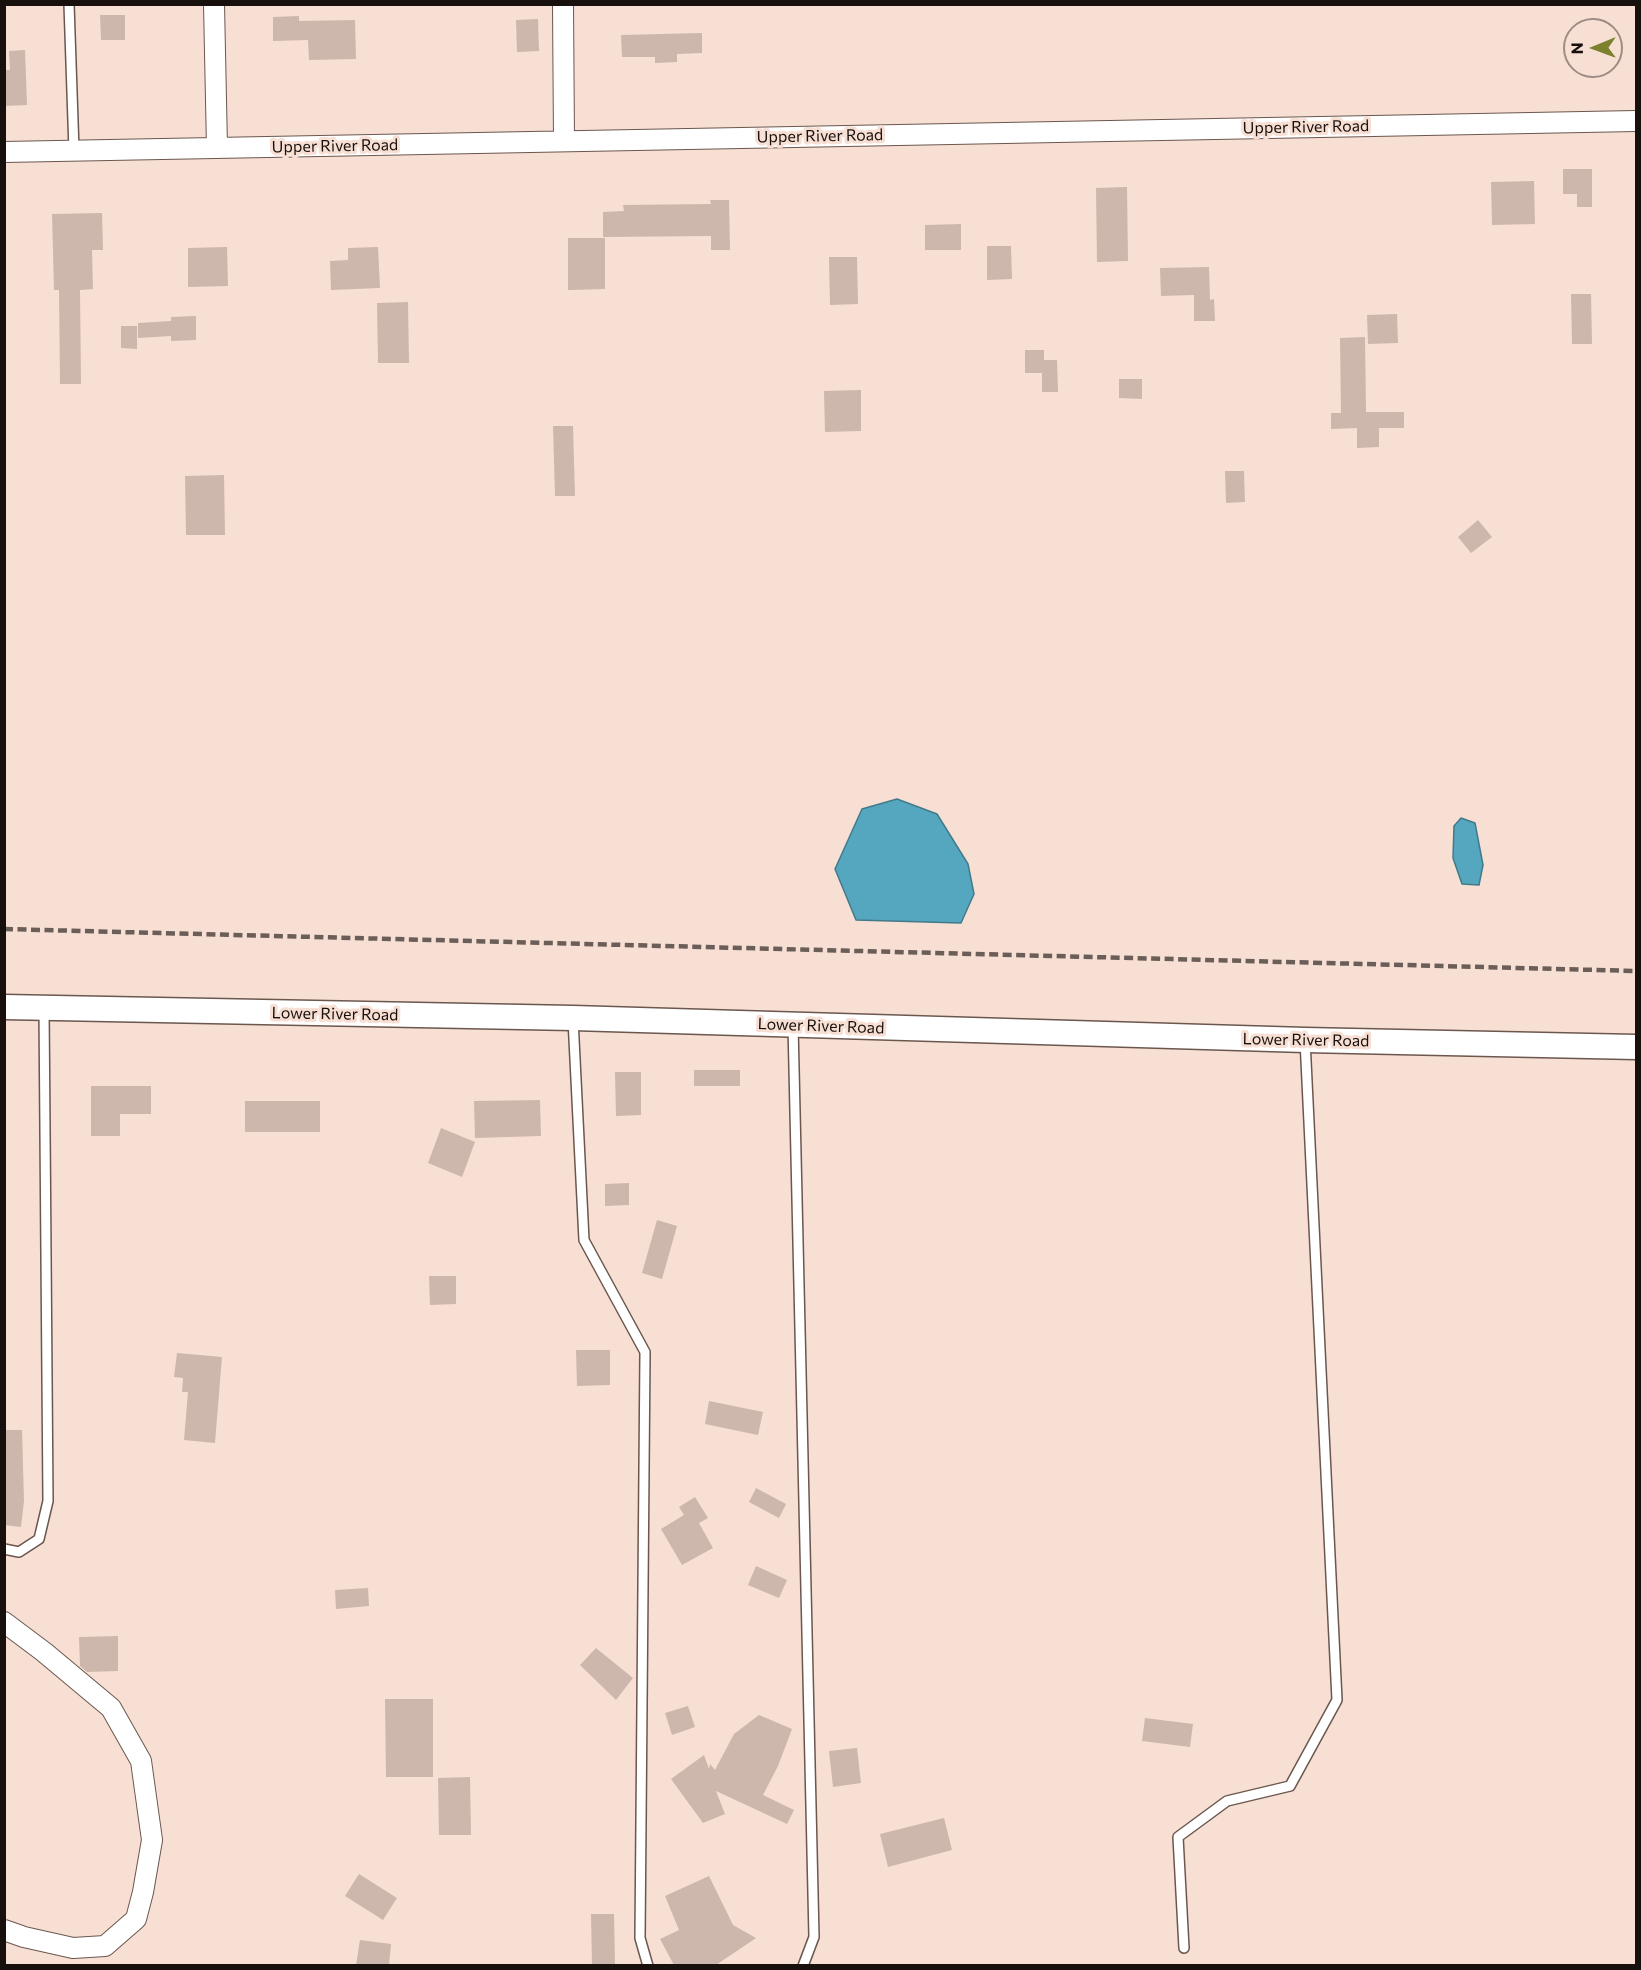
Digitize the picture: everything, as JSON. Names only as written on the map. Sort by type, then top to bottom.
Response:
[{"type":"street","points":[[214,4],[217,148]]},
{"type":"street","points":[[563,4],[564,141]]},
{"type":"street","name":"Upper River Road","points":[[4,152],[1636,121]]},
{"type":"street","name":"Lower River Road","points":[[4,1007],[573,1018],[1305,1040],[1636,1047]]},
{"type":"street","points":[[4,1622],[111,1708],[141,1761],[152,1840],[136,1919],[105,1946],[73,1948],[4,1930]]},
{"type":"lane","points":[[69,4],[74,151]]},
{"type":"lane","points":[[4,1550],[19,1552],[39,1539],[48,1501],[44,1008]]},
{"type":"lane","points":[[573,1018],[584,1240],[645,1352],[640,1938],[648,1965]]},
{"type":"lane","points":[[793,1025],[814,1937],[803,1965]]},
{"type":"lane","points":[[1184,1948],[1178,1837],[1227,1801],[1290,1786],[1337,1700],[1305,1040]]},
{"type":"water","points":[[897,799],[937,814],[968,864],[974,894],[961,923],[856,920],[835,869],[862,809]]},
{"type":"water","points":[[1461,818],[1475,823],[1483,865],[1479,885],[1462,884],[1453,858],[1454,826]]},
{"type":"building","points":[[100,15],[125,15],[125,40],[101,40]]},
{"type":"building","points":[[299,16],[299,21],[355,20],[356,59],[309,60],[308,40],[273,41],[273,17]]},
{"type":"building","points":[[538,19],[539,51],[517,52],[516,20]]},
{"type":"building","points":[[702,33],[702,53],[677,54],[677,62],[655,63],[655,57],[622,57],[621,35]]},
{"type":"building","points":[[25,50],[27,105],[4,106],[4,70],[10,70],[9,51]]},
{"type":"building","points":[[1563,169],[1592,169],[1592,207],[1577,207],[1577,194],[1563,194]]},
{"type":"building","points":[[1534,181],[1535,224],[1492,225],[1491,182]]},
{"type":"building","points":[[1127,187],[1128,261],[1097,262],[1096,188]]},
{"type":"building","points":[[710,200],[729,200],[730,250],[711,250],[711,236],[603,237],[603,212],[624,211],[623,205],[711,204]]},
{"type":"building","points":[[102,213],[103,250],[92,250],[93,289],[80,290],[81,384],[60,384],[59,290],[54,290],[52,214]]},
{"type":"building","points":[[961,224],[961,250],[925,250],[925,225]]},
{"type":"building","points":[[568,238],[605,238],[605,289],[568,290]]},
{"type":"building","points":[[987,246],[1011,246],[1012,279],[987,280]]},
{"type":"building","points":[[227,247],[228,286],[188,287],[188,248]]},
{"type":"building","points":[[378,247],[380,288],[331,290],[330,261],[348,260],[348,248]]},
{"type":"building","points":[[829,257],[857,257],[858,304],[830,305]]},
{"type":"building","points":[[1209,267],[1210,300],[1214,299],[1215,321],[1194,321],[1194,295],[1161,296],[1160,268]]},
{"type":"building","points":[[1571,294],[1591,294],[1592,344],[1572,344]]},
{"type":"building","points":[[408,302],[409,363],[378,363],[377,303]]},
{"type":"building","points":[[1397,314],[1398,343],[1368,344],[1367,315]]},
{"type":"building","points":[[196,316],[196,340],[171,341],[171,336],[138,338],[138,323],[171,321],[171,317]]},
{"type":"building","points":[[121,326],[137,326],[137,349],[121,348]]},
{"type":"building","points":[[1365,337],[1366,412],[1404,412],[1404,428],[1379,428],[1379,447],[1357,448],[1357,428],[1331,429],[1331,413],[1341,413],[1340,338]]},
{"type":"building","points":[[1025,350],[1044,350],[1044,360],[1057,360],[1058,392],[1042,392],[1042,373],[1025,373]]},
{"type":"building","points":[[1119,379],[1142,379],[1142,399],[1119,398]]},
{"type":"building","points":[[861,390],[861,431],[825,432],[824,391]]},
{"type":"building","points":[[553,426],[573,426],[575,496],[555,496]]},
{"type":"building","points":[[1225,471],[1244,471],[1245,502],[1226,503]]},
{"type":"building","points":[[224,475],[225,535],[186,535],[185,476]]},
{"type":"building","points":[[1478,520],[1492,537],[1471,553],[1458,537]]},
{"type":"building","points":[[694,1070],[740,1070],[740,1086],[694,1086]]},
{"type":"building","points":[[615,1072],[641,1072],[641,1115],[616,1116]]},
{"type":"building","points":[[91,1086],[151,1086],[151,1114],[120,1114],[120,1136],[91,1136]]},
{"type":"building","points":[[540,1100],[541,1136],[475,1138],[474,1101]]},
{"type":"building","points":[[245,1101],[320,1101],[320,1132],[245,1132]]},
{"type":"building","points":[[441,1128],[475,1142],[462,1177],[428,1163]]},
{"type":"building","points":[[629,1183],[629,1205],[605,1206],[605,1184]]},
{"type":"building","points":[[657,1220],[677,1226],[662,1279],[642,1273]]},
{"type":"building","points":[[429,1276],[456,1276],[456,1304],[430,1305]]},
{"type":"building","points":[[576,1350],[610,1350],[610,1385],[577,1386]]},
{"type":"building","points":[[177,1353],[222,1357],[215,1443],[184,1440],[188,1392],[182,1392],[183,1378],[174,1377]]},
{"type":"building","points":[[709,1401],[763,1412],[758,1435],[705,1424]]},
{"type":"building","points":[[4,1430],[22,1430],[24,1501],[21,1527],[4,1525]]},
{"type":"building","points":[[756,1488],[786,1504],[779,1518],[749,1502]]},
{"type":"building","points":[[695,1497],[708,1518],[699,1523],[713,1548],[682,1565],[661,1529],[684,1515],[679,1507]]},
{"type":"building","points":[[756,1566],[787,1580],[779,1598],[748,1585]]},
{"type":"building","points":[[368,1588],[369,1606],[336,1609],[335,1590]]},
{"type":"building","points":[[118,1636],[118,1671],[87,1672],[80,1666],[79,1637]]},
{"type":"building","points":[[596,1648],[633,1678],[616,1700],[580,1665]]},
{"type":"building","points":[[385,1699],[433,1699],[433,1777],[386,1777]]},
{"type":"building","points":[[688,1706],[695,1727],[672,1735],[665,1713]]},
{"type":"building","points":[[759,1715],[792,1729],[778,1766],[763,1795],[794,1810],[787,1824],[716,1791],[725,1814],[703,1823],[671,1779],[704,1755],[709,1769],[710,1764],[715,1770],[734,1734]]},
{"type":"building","points":[[1145,1718],[1193,1724],[1190,1747],[1142,1741]]},
{"type":"building","points":[[857,1748],[861,1783],[833,1787],[829,1751]]},
{"type":"building","points":[[470,1777],[471,1835],[439,1835],[438,1778]]},
{"type":"building","points":[[944,1818],[952,1850],[888,1867],[880,1834]]},
{"type":"building","points":[[359,1874],[397,1898],[383,1920],[345,1896]]},
{"type":"building","points":[[709,1876],[733,1925],[756,1938],[716,1965],[674,1965],[660,1939],[679,1930],[665,1896]]},
{"type":"building","points":[[591,1914],[614,1914],[615,1965],[592,1965]]},
{"type":"building","points":[[360,1940],[391,1944],[389,1965],[356,1965]]},
{"type":"railway","points":[[4,929],[1636,971]]}]
